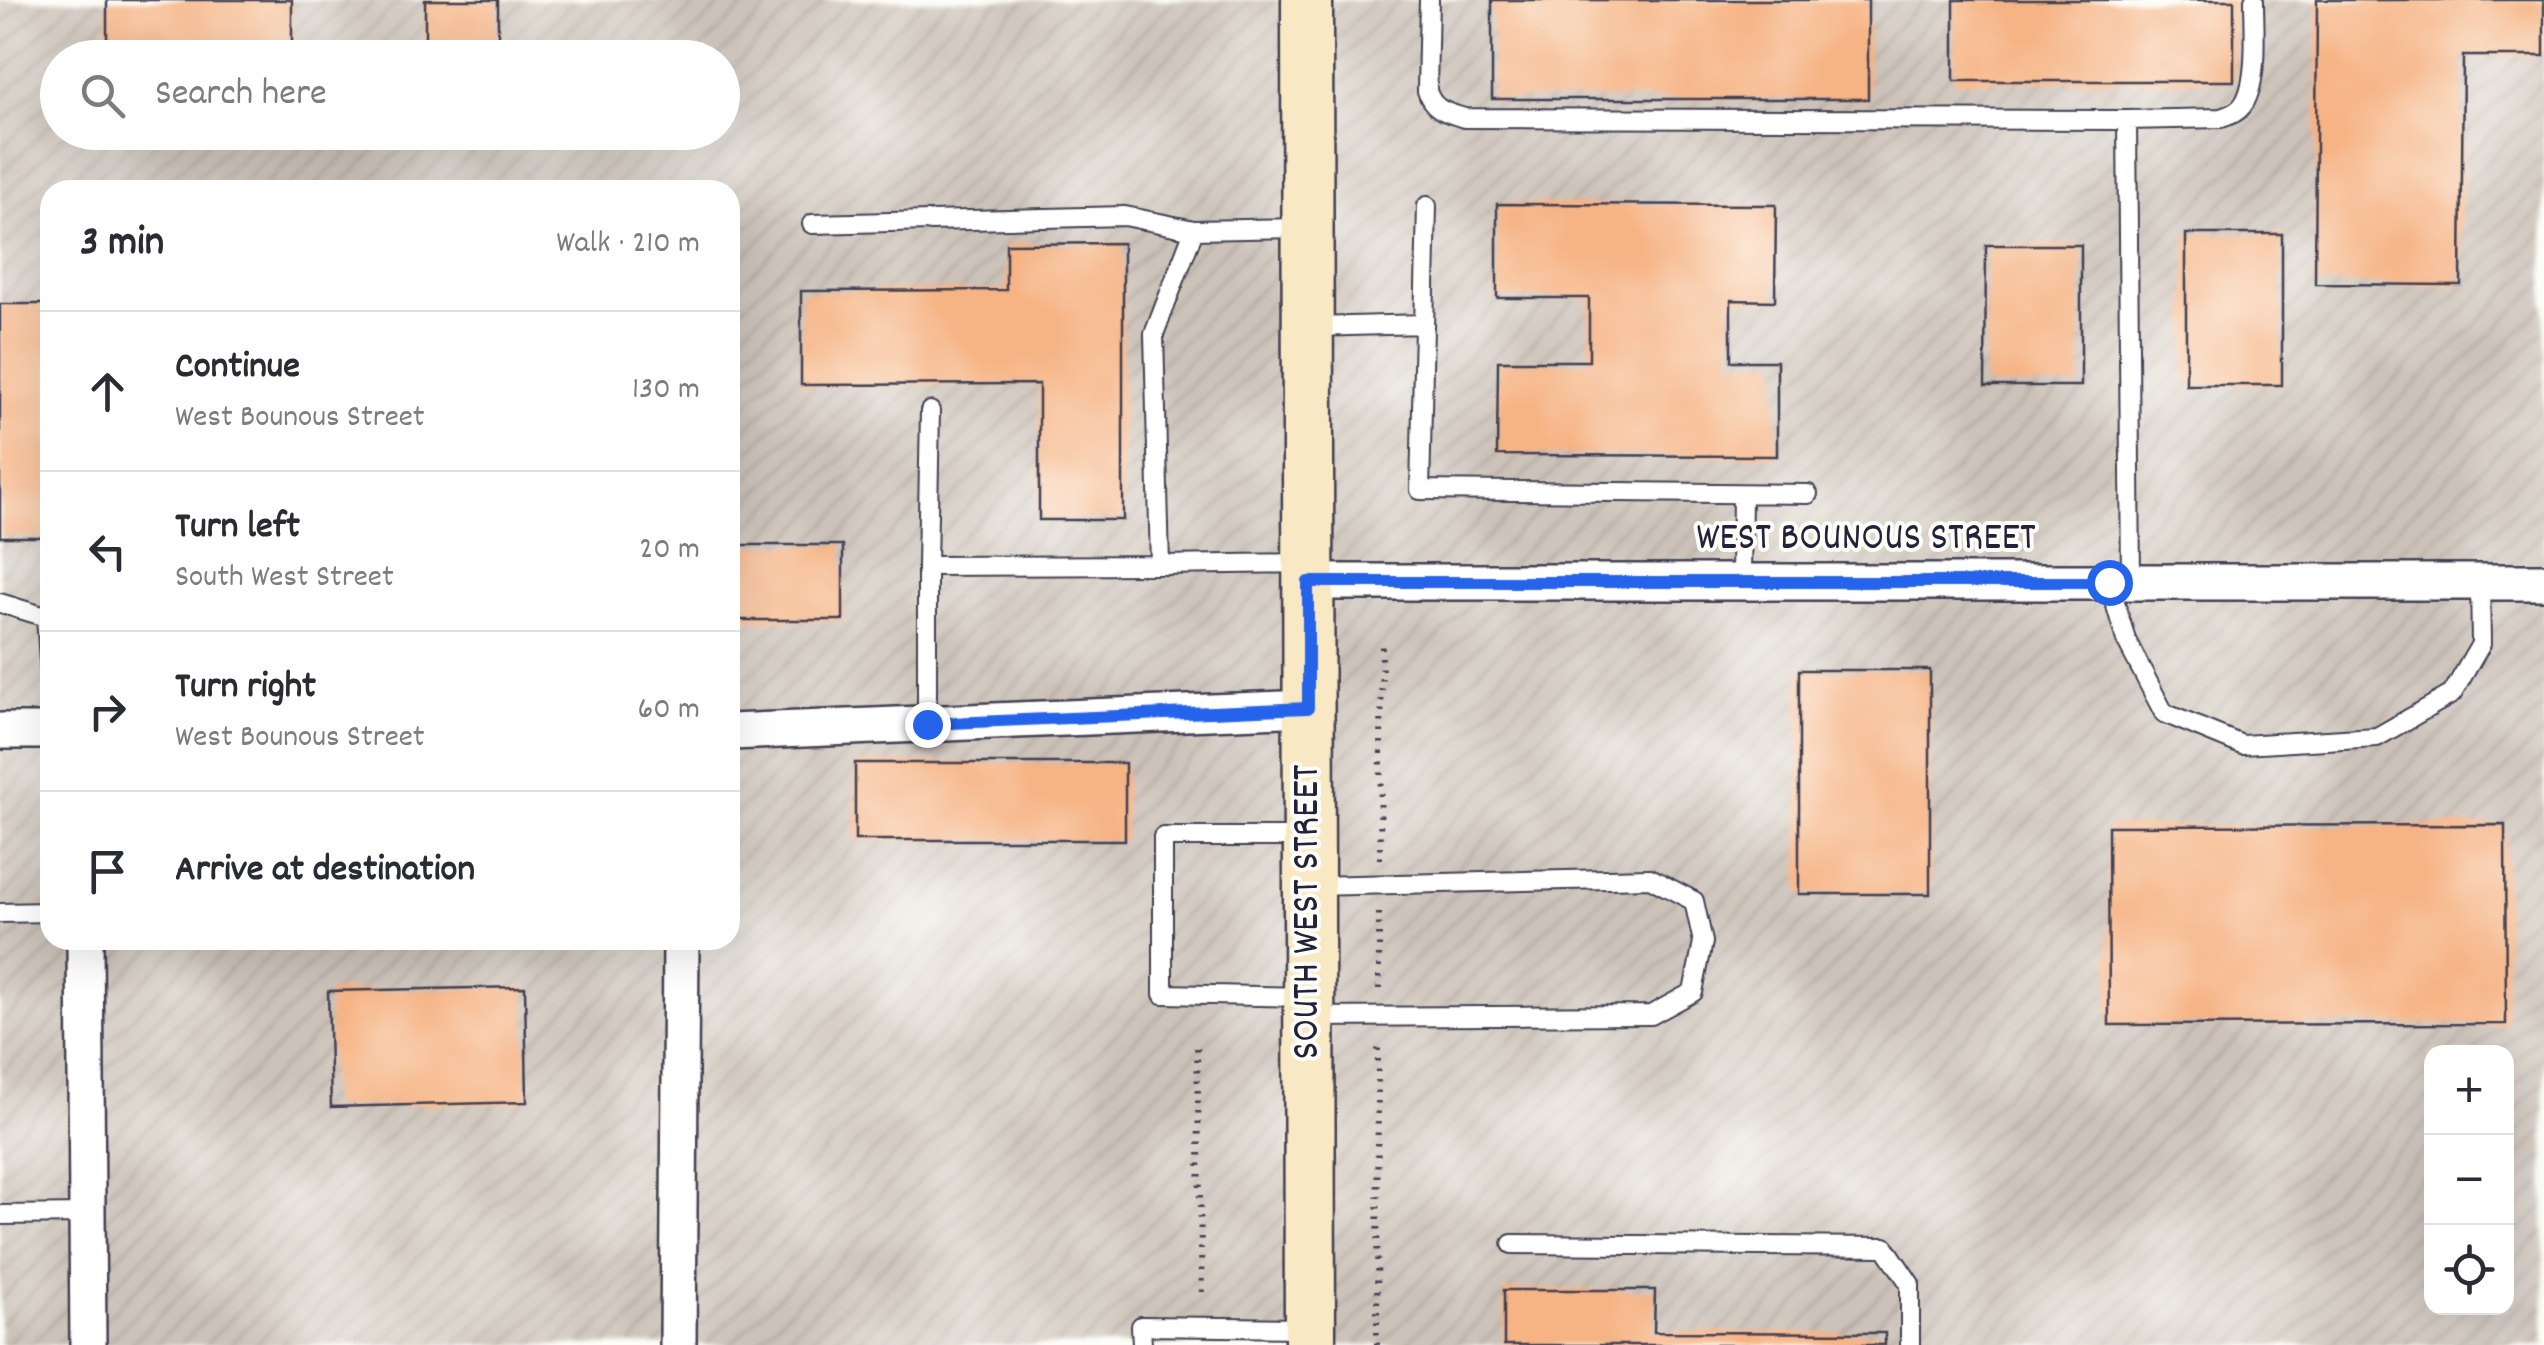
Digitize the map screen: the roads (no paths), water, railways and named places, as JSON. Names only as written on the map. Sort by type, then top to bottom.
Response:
[{"type":"main road","name":"SOUTH WEST STREET","points":[[1307,0],[1310,1336]]},
{"type":"street","name":"WEST BOUNOUS STREET","points":[[1308,572],[1741,582],[2544,582]]},
{"type":"street","points":[[740,732],[1308,708]]},
{"type":"street","points":[[0,730],[40,731]]},
{"type":"street","points":[[85,950],[88,1345]]},
{"type":"street","points":[[678,1345],[681,950]]},
{"type":"lane","points":[[1429,0],[1427,91],[1438,110],[1464,118],[2128,120],[2221,118],[2234,114],[2244,104],[2252,75],[2254,0]]},
{"type":"lane","points":[[2128,120],[2120,582],[2126,640],[2164,713],[2242,746],[2377,737],[2452,694],[2481,644],[2480,582]]},
{"type":"lane","points":[[1427,206],[1420,490],[1808,494]]},
{"type":"lane","points":[[812,224],[1125,216],[1194,230],[1307,228]]},
{"type":"lane","points":[[1160,565],[1154,334],[1194,230]]},
{"type":"lane","points":[[1307,327],[1424,324]]},
{"type":"lane","points":[[927,724],[930,411]]},
{"type":"lane","points":[[1741,582],[1742,494]]},
{"type":"lane","points":[[927,566],[1160,565],[1308,572]]},
{"type":"lane","points":[[0,602],[40,614]]},
{"type":"lane","points":[[1309,837],[1162,837],[1162,994],[1309,1007],[1650,1016],[1693,992],[1703,942],[1694,901],[1650,878],[1309,886]]},
{"type":"lane","points":[[0,913],[40,912]]},
{"type":"lane","points":[[0,1216],[87,1214]]},
{"type":"lane","points":[[1512,1244],[1885,1246],[1910,1284],[1910,1345]]},
{"type":"lane","points":[[1142,1345],[1141,1326],[1202,1326],[1310,1336]]}]
